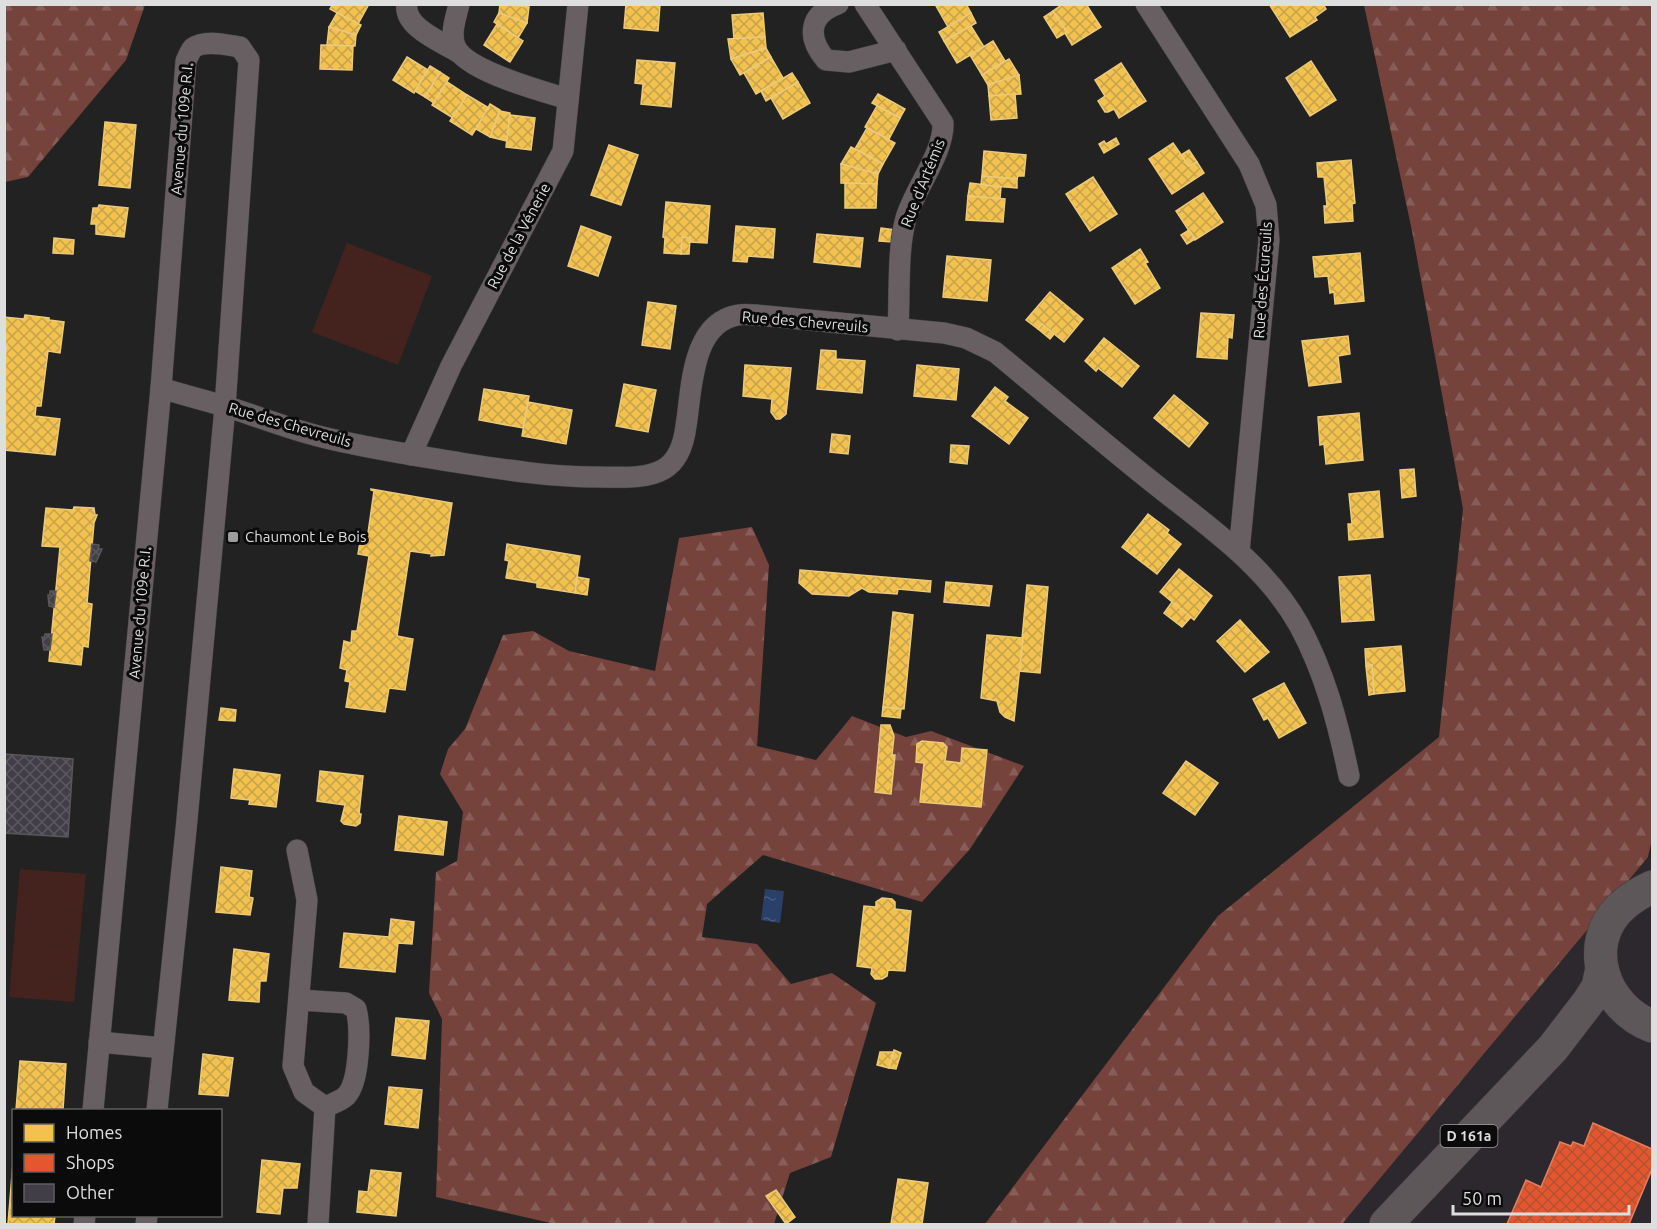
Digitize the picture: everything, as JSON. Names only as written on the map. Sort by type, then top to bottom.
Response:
[{"type":"main road","points":[[1642,1021],[1618,1003],[1607,987],[1602,968],[1602,947],[1608,926],[1620,908],[1636,894],[1653,887]]},
{"type":"main road","name":"D 161a","points":[[1386,1224],[1553,1048],[1598,987],[1602,968]]},
{"type":"main road","name":"D 161a","points":[[1553,1048],[1591,1027],[1642,1021]]},
{"type":"street","points":[[407,4],[408,17],[413,25],[498,77],[568,99]]},
{"type":"street","points":[[458,52],[453,38],[459,4]]},
{"type":"street","name":"Rue de la Vénerie","points":[[411,455],[451,366],[563,152],[578,4]]},
{"type":"street","points":[[838,4],[818,16],[813,25],[813,38],[819,52],[826,60],[849,62],[896,50]]},
{"type":"street","name":"Rue d'Artémis","points":[[865,4],[943,123],[943,132],[914,198],[903,230],[898,330]]},
{"type":"street","name":"Rue des Écureuils","points":[[1146,4],[1249,164],[1266,205],[1269,240],[1239,552]]},
{"type":"street","name":"Avenue du 109e R.I.","points":[[93,1109],[161,388],[186,61],[192,49],[202,44],[221,44],[240,46],[249,60],[225,407],[187,819],[157,1109]]},
{"type":"street","name":"Rue des Chevreuils","points":[[161,388],[319,436],[411,455],[549,475],[621,477],[647,474],[662,470],[672,464],[685,437],[697,361],[703,341],[710,330],[738,315],[944,333],[966,338],[995,352],[1239,552],[1262,575],[1298,624],[1328,688],[1340,729],[1349,776]]},
{"type":"street","points":[[297,850],[307,900],[293,1066],[304,1092],[325,1107]]},
{"type":"street","points":[[299,1000],[346,1003],[356,1009],[359,1019],[356,1076],[346,1096],[325,1107]]},
{"type":"street","points":[[99,1042],[163,1048]]},
{"type":"street","points":[[318,1224],[325,1107]]},
{"type":"shaded area","points":[[347,243],[432,276],[398,365],[312,332]]},
{"type":"shaded area","points":[[1648,857],[1652,859],[1652,1224],[1342,1224]]},
{"type":"shaded area","points":[[20,869],[86,874],[74,1002],[9,997]]},
{"type":"green space","points":[[4,5],[145,5],[126,60],[28,177],[5,182]]},
{"type":"green space","points":[[1364,5],[1652,5],[1652,839],[1648,857],[1342,1224],[985,1224],[1218,916],[1439,737],[1463,509],[1412,231]]},
{"type":"green space","points":[[752,527],[769,565],[757,746],[816,760],[852,716],[906,737],[931,731],[1024,766],[970,849],[922,902],[763,855],[707,904],[702,937],[757,944],[791,984],[832,973],[876,1003],[831,1157],[790,1173],[774,1224],[555,1224],[436,1197],[442,1019],[429,993],[436,872],[457,861],[463,812],[440,774],[448,749],[465,729],[503,635],[533,631],[569,651],[655,671],[679,538]]},
{"type":"water","points":[[765,889],[784,891],[780,923],[761,920]]},
{"type":"building: Homes","points":[[333,4],[369,4],[358,24],[330,9]]},
{"type":"building: Homes","points":[[500,4],[529,7],[527,23],[499,13]]},
{"type":"building: Homes","points":[[626,4],[660,4],[658,31],[624,28]]},
{"type":"building: Homes","points":[[938,4],[966,4],[971,13],[948,27],[936,6]]},
{"type":"building: Homes","points":[[1063,4],[1086,4],[1101,27],[1072,45],[1065,33],[1067,32],[1053,11]]},
{"type":"building: Homes","points":[[1269,4],[1323,4],[1326,9],[1315,17],[1317,20],[1290,37]]},
{"type":"building: Homes","points":[[1053,11],[1067,32],[1057,38],[1044,17]]},
{"type":"building: Homes","points":[[337,13],[361,25],[356,35],[329,27]]},
{"type":"building: Homes","points":[[499,13],[527,23],[518,38],[494,22]]},
{"type":"building: Homes","points":[[763,13],[765,37],[734,39],[732,15]]},
{"type":"building: Homes","points":[[971,13],[976,23],[944,41],[939,32]]},
{"type":"building: Homes","points":[[497,24],[523,41],[510,62],[484,45]]},
{"type":"building: Homes","points":[[971,26],[984,47],[957,63],[944,41]]},
{"type":"building: Homes","points":[[329,27],[356,35],[355,46],[327,45]]},
{"type":"building: Homes","points":[[765,37],[766,48],[731,59],[728,39]]},
{"type":"building: Homes","points":[[993,41],[1005,61],[982,75],[970,55]]},
{"type":"building: Homes","points":[[321,45],[353,46],[352,70],[320,69]]},
{"type":"building: Homes","points":[[766,48],[771,57],[740,75],[731,59]]},
{"type":"building: Homes","points":[[407,57],[428,70],[414,93],[393,80]]},
{"type":"building: Homes","points":[[771,57],[783,78],[756,94],[744,73]]},
{"type":"building: Homes","points":[[1009,59],[1019,75],[988,85],[982,75]]},
{"type":"building: Homes","points":[[637,60],[675,63],[671,107],[641,104],[643,84],[635,83]]},
{"type":"building: Homes","points":[[1311,61],[1336,100],[1310,116],[1286,78]]},
{"type":"building: Homes","points":[[1121,63],[1146,101],[1119,118],[1114,109],[1105,112],[1098,101],[1105,96],[1095,80]]},
{"type":"building: Homes","points":[[430,66],[440,72],[425,97],[415,91]]},
{"type":"building: Homes","points":[[440,72],[449,78],[434,103],[425,97]]},
{"type":"building: Homes","points":[[792,73],[798,82],[766,101],[761,91]]},
{"type":"building: Homes","points":[[1019,75],[1021,94],[989,96],[988,85]]},
{"type":"building: Homes","points":[[447,82],[467,95],[453,118],[432,105]]},
{"type":"building: Homes","points":[[798,82],[810,103],[783,119],[771,98]]},
{"type":"building: Homes","points":[[878,94],[905,109],[900,118],[872,103]]},
{"type":"building: Homes","points":[[1015,94],[1017,118],[991,120],[989,96]]},
{"type":"building: Homes","points":[[467,95],[489,108],[472,135],[450,121]]},
{"type":"building: Homes","points":[[490,104],[500,110],[490,137],[476,129]]},
{"type":"building: Homes","points":[[877,106],[900,118],[889,139],[865,127]]},
{"type":"building: Homes","points":[[500,111],[510,113],[507,141],[490,137]]},
{"type":"building: Homes","points":[[510,115],[535,118],[531,150],[506,147]]},
{"type":"building: Homes","points":[[105,122],[136,125],[130,188],[99,185]]},
{"type":"building: Homes","points":[[867,128],[895,143],[883,164],[855,149]]},
{"type":"building: Homes","points":[[1116,138],[1119,144],[1104,153],[1099,144],[1104,141],[1106,144]]},
{"type":"building: Homes","points":[[1173,143],[1189,166],[1197,162],[1204,173],[1172,194],[1149,159]]},
{"type":"building: Homes","points":[[609,145],[638,155],[621,205],[591,195]]},
{"type":"building: Homes","points":[[851,147],[883,164],[878,174],[841,164]]},
{"type":"building: Homes","points":[[1189,150],[1197,162],[1189,166],[1181,155]]},
{"type":"building: Homes","points":[[984,151],[1026,155],[1024,176],[1018,176],[1017,179],[982,176]]},
{"type":"building: Homes","points":[[1351,160],[1355,203],[1352,204],[1353,221],[1325,223],[1324,206],[1327,206],[1324,177],[1318,177],[1317,163]]},
{"type":"building: Homes","points":[[841,164],[878,174],[877,184],[841,183]]},
{"type":"building: Homes","points":[[982,176],[1017,179],[1017,188],[981,185]]},
{"type":"building: Homes","points":[[1093,177],[1117,214],[1090,231],[1066,194]]},
{"type":"building: Homes","points":[[845,183],[877,184],[876,208],[845,208]]},
{"type":"building: Homes","points":[[970,183],[1001,187],[1000,199],[968,196]]},
{"type":"building: Homes","points":[[1203,193],[1223,222],[1195,240],[1176,211]]},
{"type":"building: Homes","points":[[968,196],[1005,199],[1003,222],[966,220]]},
{"type":"building: Homes","points":[[666,202],[710,206],[707,243],[690,242],[690,238],[682,237],[681,254],[664,253]]},
{"type":"building: Homes","points":[[99,205],[128,208],[124,237],[96,234],[96,224],[91,224],[93,208],[98,208]]},
{"type":"building: Homes","points":[[581,226],[611,237],[598,276],[568,266]]},
{"type":"building: Homes","points":[[736,226],[775,229],[773,258],[748,256],[747,262],[733,261]]},
{"type":"building: Homes","points":[[881,228],[895,230],[893,242],[879,241]]},
{"type":"building: Homes","points":[[1189,230],[1195,239],[1187,244],[1181,235]]},
{"type":"building: Homes","points":[[817,234],[863,238],[860,267],[814,262]]},
{"type":"building: Homes","points":[[682,237],[690,238],[689,254],[681,254]]},
{"type":"building: Homes","points":[[54,238],[74,240],[73,254],[53,253]]},
{"type":"building: Homes","points":[[1140,249],[1148,262],[1145,263],[1160,288],[1135,304],[1112,268]]},
{"type":"building: Homes","points":[[1360,253],[1364,301],[1335,304],[1334,292],[1330,293],[1328,276],[1315,277],[1313,257]]},
{"type":"building: Homes","points":[[947,256],[991,260],[987,301],[943,297]]},
{"type":"building: Homes","points":[[1050,292],[1083,319],[1064,342],[1042,324],[1038,329],[1026,320]]},
{"type":"building: Homes","points":[[648,302],[676,306],[670,349],[642,345]]},
{"type":"building: Homes","points":[[1201,313],[1234,315],[1232,338],[1228,337],[1227,359],[1197,357]]},
{"type":"building: Homes","points":[[25,315],[64,322],[60,353],[48,351],[41,406],[36,406],[35,416],[60,419],[55,455],[4,450],[4,368],[7,344],[4,344],[6,322],[4,317],[24,319]]},
{"type":"building: Homes","points":[[1042,324],[1054,334],[1050,339],[1038,329]]},
{"type":"building: Homes","points":[[1348,336],[1350,354],[1338,356],[1341,382],[1309,386],[1302,341]]},
{"type":"building: Homes","points":[[1104,338],[1139,366],[1122,387],[1098,368],[1096,371],[1085,361]]},
{"type":"building: Homes","points":[[821,350],[836,351],[836,359],[865,361],[862,393],[817,389]]},
{"type":"building: Homes","points":[[745,365],[791,368],[786,414],[780,419],[776,419],[771,412],[772,399],[743,396]]},
{"type":"building: Homes","points":[[917,365],[959,369],[956,400],[914,396]]},
{"type":"building: Homes","points":[[624,384],[656,390],[648,432],[616,426]]},
{"type":"building: Homes","points":[[995,387],[1008,397],[1005,401],[1028,418],[1009,444],[972,416]]},
{"type":"building: Homes","points":[[484,389],[529,396],[523,428],[479,420]]},
{"type":"building: Homes","points":[[1174,395],[1208,423],[1189,447],[1154,418]]},
{"type":"building: Homes","points":[[528,402],[572,410],[566,444],[522,436]]},
{"type":"building: Homes","points":[[1359,413],[1363,460],[1326,464],[1324,444],[1320,445],[1318,417]]},
{"type":"building: Homes","points":[[832,434],[850,436],[848,454],[830,452]]},
{"type":"building: Homes","points":[[951,445],[969,446],[967,464],[950,462]]},
{"type":"building: Homes","points":[[1414,469],[1416,496],[1402,498],[1400,470]]},
{"type":"building: Homes","points":[[371,489],[452,503],[444,555],[431,556],[432,554],[410,551],[397,636],[413,639],[405,690],[389,688],[385,712],[346,707],[350,682],[345,681],[347,670],[340,668],[344,641],[351,643],[352,631],[357,631],[369,556],[358,554],[360,542],[367,540],[374,491]]},
{"type":"building: Homes","points":[[1379,491],[1383,537],[1349,540],[1348,524],[1352,524],[1349,494]]},
{"type":"building: Homes","points":[[74,507],[94,508],[95,515],[97,515],[94,523],[87,603],[92,604],[88,647],[83,646],[81,665],[49,661],[60,547],[42,546],[46,508],[73,510]]},
{"type":"building: Homes","points":[[1148,514],[1169,530],[1167,533],[1181,544],[1157,574],[1122,547]]},
{"type":"building: Homes","points":[[507,544],[580,556],[575,593],[537,587],[537,583],[506,578],[509,561],[505,560]]},
{"type":"building: Homes","points":[[1179,569],[1212,596],[1194,620],[1160,592]]},
{"type":"building: Homes","points":[[800,570],[931,581],[930,592],[898,589],[897,594],[869,592],[862,588],[849,596],[812,594],[799,583]]},
{"type":"building: Homes","points":[[1370,575],[1374,620],[1342,622],[1339,577]]},
{"type":"building: Homes","points":[[577,577],[589,579],[587,595],[575,593]]},
{"type":"building: Homes","points":[[946,582],[992,586],[989,606],[944,602]]},
{"type":"building: Homes","points":[[1027,585],[1048,587],[1040,673],[1019,671]]},
{"type":"building: Homes","points":[[1172,602],[1191,617],[1182,627],[1164,613]]},
{"type":"building: Homes","points":[[893,612],[913,615],[904,709],[883,707]]},
{"type":"building: Homes","points":[[1240,620],[1269,652],[1245,672],[1217,641]]},
{"type":"building: Homes","points":[[987,635],[1023,638],[1014,721],[1000,712],[997,701],[981,698]]},
{"type":"building: Homes","points":[[1401,646],[1405,691],[1374,694],[1372,665],[1366,666],[1365,649]]},
{"type":"building: Homes","points":[[1372,665],[1374,694],[1369,695],[1366,666]]},
{"type":"building: Homes","points":[[1284,683],[1306,723],[1279,738],[1268,718],[1264,720],[1253,699]]},
{"type":"building: Homes","points":[[883,707],[901,709],[900,718],[882,716]]},
{"type":"building: Homes","points":[[221,708],[236,710],[235,721],[219,720]]},
{"type":"building: Homes","points":[[881,725],[890,725],[894,736],[892,755],[895,755],[891,794],[875,792]]},
{"type":"building: Homes","points":[[922,741],[943,743],[947,747],[945,761],[961,763],[962,748],[987,750],[981,807],[920,802],[924,763],[916,762],[917,744]]},
{"type":"building: Homes","points":[[1186,761],[1218,783],[1195,815],[1163,793]]},
{"type":"building: Homes","points":[[234,769],[280,775],[276,807],[249,804],[250,800],[231,798]]},
{"type":"building: Homes","points":[[320,771],[363,776],[360,823],[356,826],[344,824],[341,821],[345,805],[317,801]]},
{"type":"building: Homes","points":[[399,816],[447,822],[443,855],[395,850]]},
{"type":"building: Homes","points":[[221,867],[252,871],[249,897],[253,898],[250,915],[216,912]]},
{"type":"building: Homes","points":[[882,898],[892,899],[895,902],[895,909],[911,911],[905,971],[888,970],[887,976],[875,979],[871,974],[872,968],[857,966],[864,906],[876,907],[876,902]]},
{"type":"building: Homes","points":[[391,919],[414,922],[412,944],[398,943],[395,972],[340,967],[344,933],[389,937]]},
{"type":"building: Homes","points":[[234,949],[269,954],[266,981],[260,981],[259,1002],[229,1000]]},
{"type":"building: Homes","points":[[396,1018],[429,1021],[425,1059],[392,1055]]},
{"type":"building: Homes","points":[[894,1050],[901,1053],[896,1069],[889,1068]]},
{"type":"building: Homes","points":[[880,1052],[893,1052],[889,1068],[877,1065]]},
{"type":"building: Homes","points":[[203,1054],[233,1058],[228,1096],[199,1094]]},
{"type":"building: Homes","points":[[20,1061],[66,1064],[63,1109],[16,1109]]},
{"type":"building: Homes","points":[[389,1087],[422,1090],[418,1128],[385,1124]]},
{"type":"building: Homes","points":[[262,1160],[300,1164],[297,1188],[283,1188],[280,1214],[257,1212]]},
{"type":"building: Homes","points":[[371,1170],[401,1173],[396,1216],[357,1212],[359,1191],[368,1192]]},
{"type":"building: Homes","points":[[12,1175],[12,1217],[55,1217],[54,1224],[8,1224]]},
{"type":"building: Homes","points":[[898,1179],[928,1183],[922,1224],[891,1224]]},
{"type":"building: Homes","points":[[776,1190],[795,1217],[786,1224],[766,1196]]},
{"type":"building: Shops","points":[[1593,1123],[1652,1149],[1652,1169],[1629,1224],[1507,1224],[1526,1180],[1541,1187],[1560,1142],[1571,1146],[1573,1142],[1584,1146]]},
{"type":"building: Other","points":[[92,544],[99,545],[98,549],[102,549],[96,562],[90,561]]},
{"type":"building: Other","points":[[50,591],[56,591],[54,607],[49,606]]},
{"type":"building: Other","points":[[45,634],[52,634],[50,650],[44,650],[42,637],[44,638]]},
{"type":"building: Other","points":[[4,754],[73,759],[68,837],[4,833]]},
{"type":"place","name":"Chaumont Le Bois","points":[[233,537]]}]
